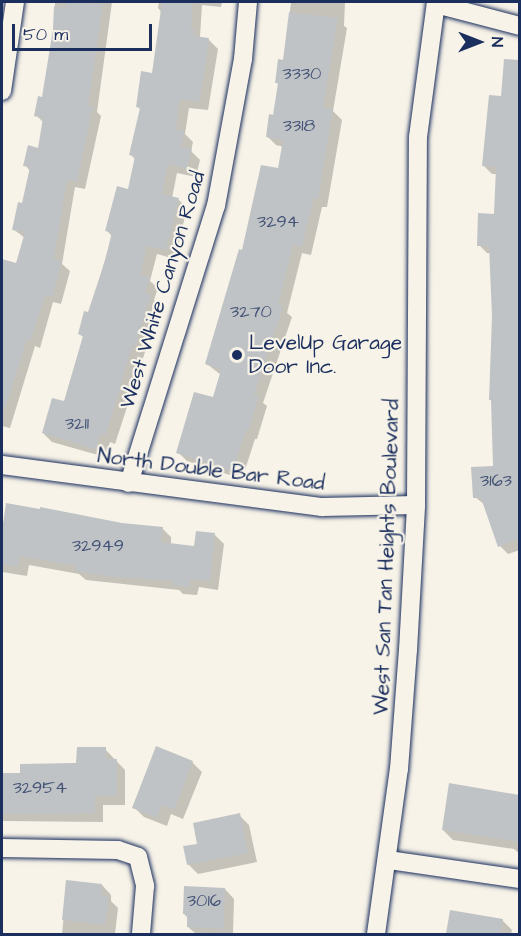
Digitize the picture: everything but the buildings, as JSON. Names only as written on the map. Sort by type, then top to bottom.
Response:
[{"type":"street","points":[[2,91],[15,2]]},
{"type":"street","name":"West White Canyon Road","points":[[129,483],[216,206],[243,59],[248,2]]},
{"type":"street","points":[[436,3],[519,26]]},
{"type":"street","name":"West San Tan Heights Boulevard","points":[[376,934],[388,860],[408,650],[416,505],[418,137],[436,3]]},
{"type":"street","name":"North Double Bar Road","points":[[2,465],[322,507],[416,505]]},
{"type":"street","points":[[2,848],[118,850],[138,856],[145,886],[141,934]]},
{"type":"street","points":[[388,860],[519,879]]},
{"type":"place","name":"LevelUp Garage Door Inc.","points":[[237,355]]}]
